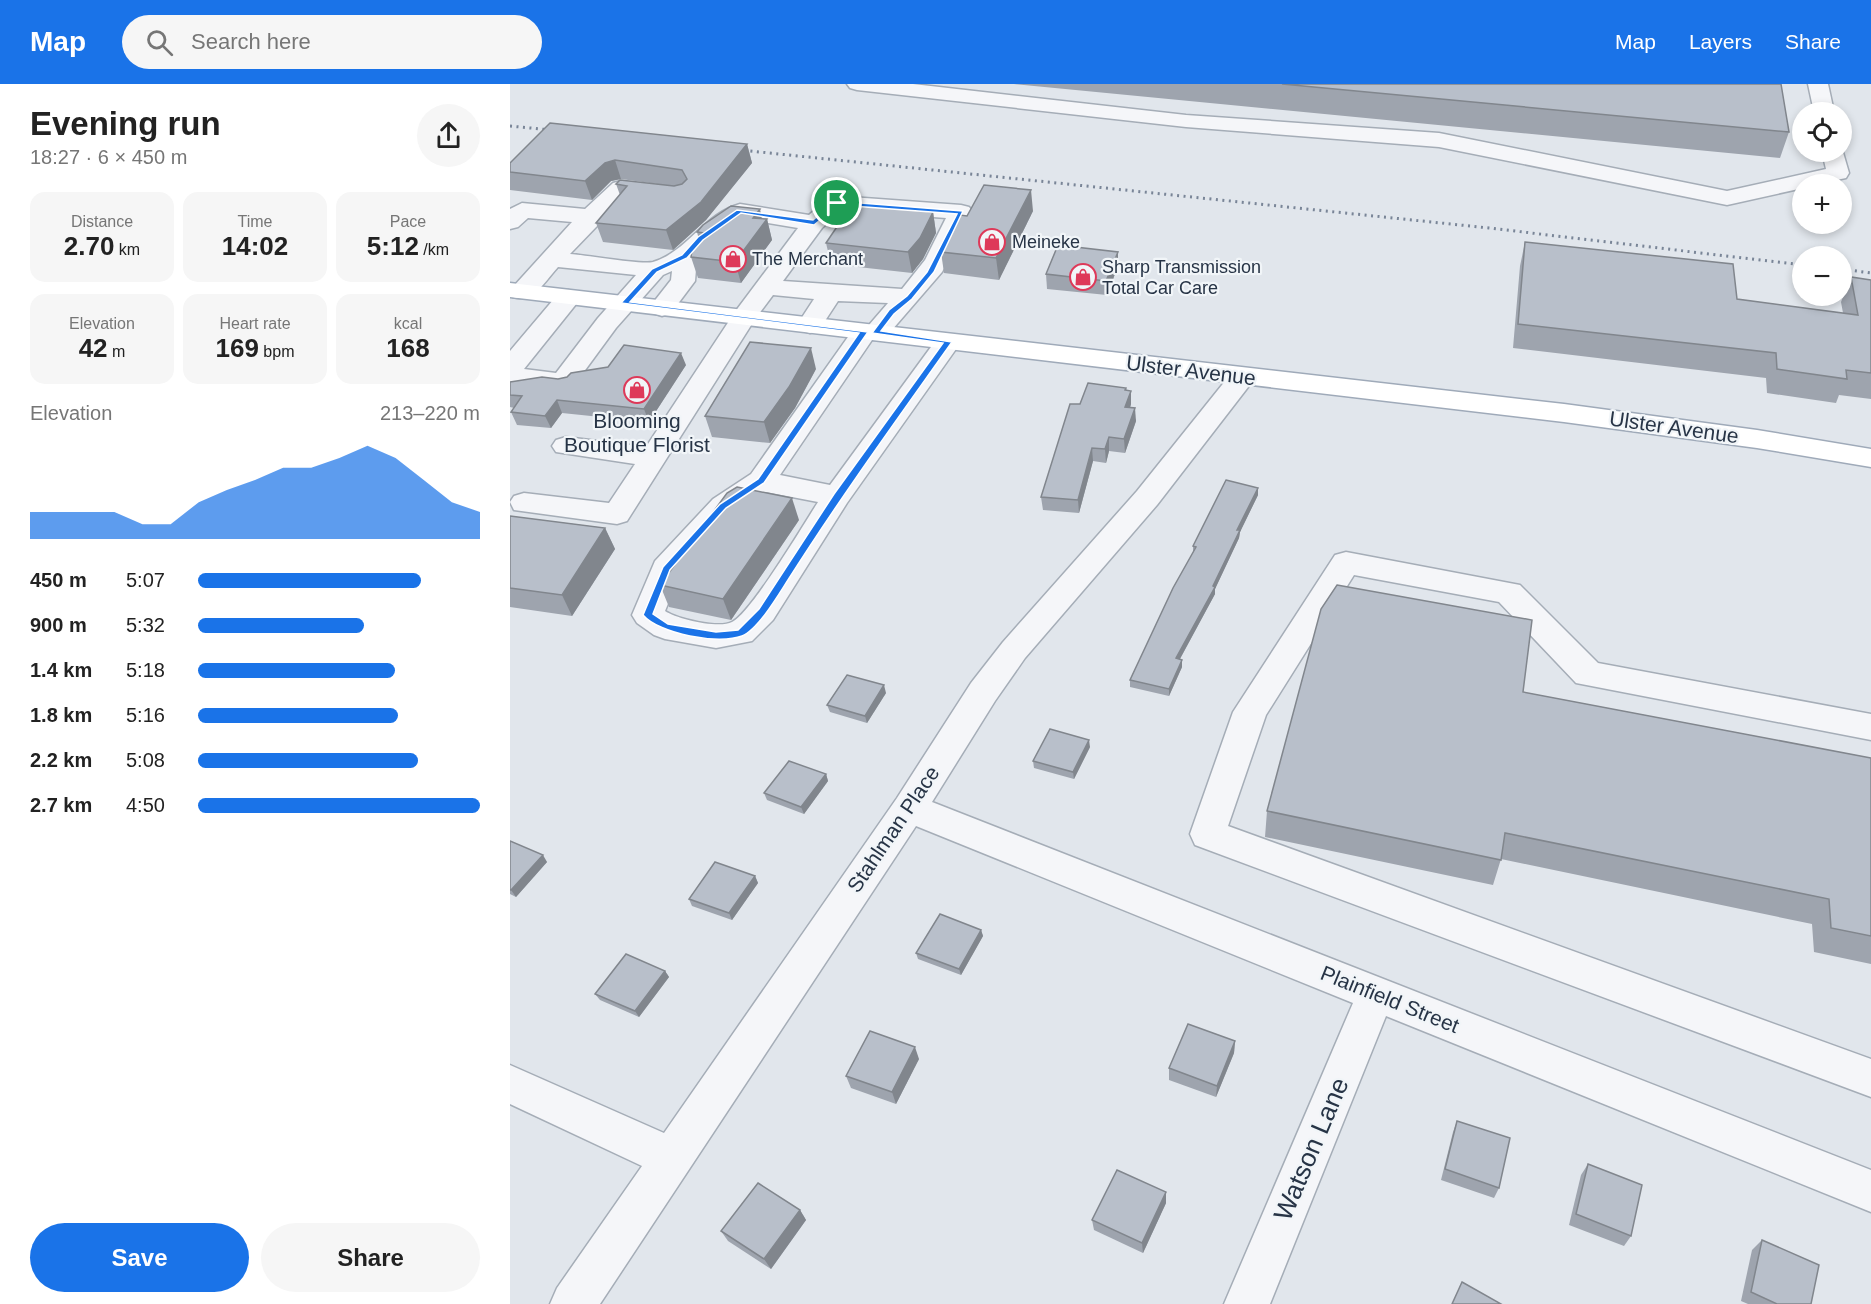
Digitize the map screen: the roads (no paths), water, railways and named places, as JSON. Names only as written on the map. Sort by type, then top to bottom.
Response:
[{"type":"main road","name":"Ulster Avenue","points":[[516,291],[1564,413],[1757,439],[1871,458]]},
{"type":"street","points":[[857,84],[1186,121],[1439,140],[1727,198],[1838,173],[1835,162]]},
{"type":"street","points":[[1818,84],[1822,102]]},
{"type":"street","points":[[516,291],[552,259],[621,188],[680,196]]},
{"type":"street","points":[[524,503],[617,514],[744,318],[814,223],[837,203],[961,212],[930,272],[909,297],[870,332],[761,481],[723,506],[666,569],[648,615],[665,627],[716,636],[741,633],[762,612],[837,496],[948,342]]},
{"type":"street","points":[[510,222],[522,210],[590,218]]},
{"type":"street","points":[[510,375],[563,382],[654,270],[685,256],[700,239],[740,211],[814,223]]},
{"type":"street","points":[[662,308],[683,281],[685,256]]},
{"type":"street","points":[[552,259],[654,270]]},
{"type":"street","points":[[767,287],[909,297]]},
{"type":"street","points":[[810,325],[830,293]]},
{"type":"street","points":[[510,368],[568,298]]},
{"type":"street","name":"Stahlman Place","points":[[573,1304],[909,808],[983,692],[1014,650],[1147,498],[1243,376]]},
{"type":"street","points":[[566,446],[654,457]]},
{"type":"street","points":[[761,481],[837,496]]},
{"type":"street","points":[[1871,727],[1588,674],[1509,593],[1346,563],[1250,712],[1208,834],[1871,1078]]},
{"type":"street","name":"Plainfield Street","points":[[909,808],[1871,1191]]},
{"type":"street","name":"Watson Lane","points":[[1247,1304],[1376,994]]},
{"type":"street","points":[[510,1084],[671,1158]]},
{"type":"railway","points":[[510,126],[561,131]]},
{"type":"railway","points":[[731,149],[1489,228],[1792,264]]},
{"type":"railway","points":[[1852,270],[1871,273]]},
{"type":"place","name":"Meineke","points":[[992,242]]},
{"type":"place","name":"The Merchant","points":[[733,259]]},
{"type":"place","name":"Sharp Transmission Total Car Care","points":[[1083,277]]},
{"type":"place","name":"Blooming Boutique Florist","points":[[637,390]]}]
